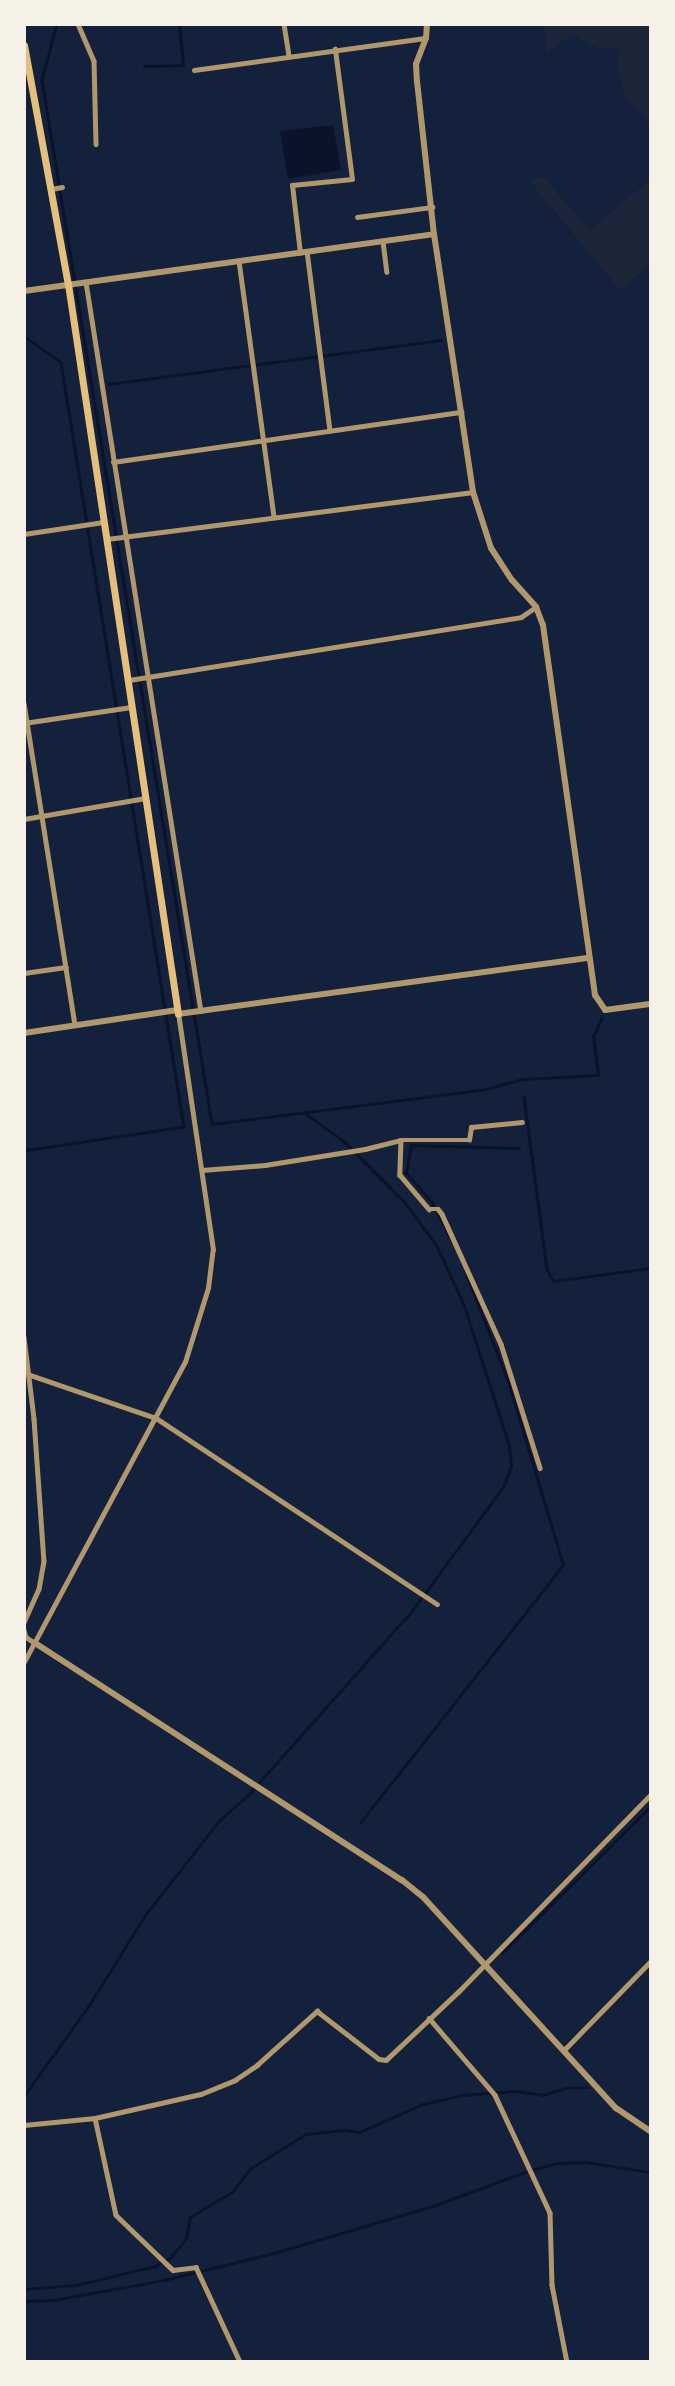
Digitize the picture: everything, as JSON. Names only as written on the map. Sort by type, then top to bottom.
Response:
[{"type":"main road","points":[[24,45],[51,189],[76,283],[104,522],[178,1012]]},
{"type":"street","points":[[78,24],[94,61],[96,144]]},
{"type":"street","points":[[284,24],[289,56]]},
{"type":"street","points":[[427,24],[426,38],[416,64],[416,80],[434,234],[473,492],[491,548],[512,580],[536,607],[543,625],[595,995],[605,1010],[650,1004]]},
{"type":"street","points":[[194,71],[426,38]]},
{"type":"street","points":[[330,430],[292,186],[352,178],[335,49]]},
{"type":"street","points":[[51,189],[62,187]]},
{"type":"street","points":[[357,217],[432,207]]},
{"type":"street","points":[[24,291],[434,234]]},
{"type":"street","points":[[383,241],[387,272]]},
{"type":"street","points":[[239,260],[274,517]]},
{"type":"street","points":[[76,283],[113,462],[201,1011]]},
{"type":"street","points":[[113,462],[461,412]]},
{"type":"street","points":[[107,539],[473,492]]},
{"type":"street","points":[[24,534],[104,522]]},
{"type":"street","points":[[129,680],[521,617],[536,607]]},
{"type":"street","points":[[24,703],[75,1026]]},
{"type":"street","points":[[26,723],[133,707]]},
{"type":"street","points":[[24,819],[146,798]]},
{"type":"street","points":[[24,1033],[589,958]]},
{"type":"street","points":[[24,973],[66,967]]},
{"type":"street","points":[[24,1662],[185,1362],[208,1288],[213,1250],[178,1012]]},
{"type":"street","points":[[202,1171],[365,1149],[401,1140],[469,1140],[471,1128],[522,1122]]},
{"type":"street","points":[[401,1140],[400,1175],[429,1209],[438,1209],[442,1214],[501,1344],[540,1468]]},
{"type":"street","points":[[24,1336],[30,1375],[44,1561],[39,1590],[24,1622]]},
{"type":"street","points":[[30,1375],[156,1419],[437,1604]]},
{"type":"street","points":[[24,1630],[26,1637],[368,1856],[424,1898],[616,2108],[650,2131]]},
{"type":"street","points":[[24,2125],[95,2118],[201,2094],[235,2080],[278,2049],[317,2011],[379,2059],[386,2060],[402,2048],[650,1795]]},
{"type":"street","points":[[564,2050],[650,1962]]},
{"type":"street","points":[[429,2018],[495,2095],[550,2213],[552,2285],[567,2361]]},
{"type":"street","points":[[95,2118],[116,2215],[173,2270],[196,2266],[240,2361]]},
{"type":"shaded area","points":[[544,25],[650,25],[650,124],[625,95],[617,66],[620,48],[597,48],[573,34],[547,53]]},
{"type":"shaded area","points":[[333,125],[341,170],[288,179],[280,131]]},
{"type":"shaded area","points":[[543,177],[590,230],[650,180],[650,264],[620,290],[530,181]]},
{"type":"waterway","points":[[57,24],[42,80],[212,1124],[482,1090],[523,1079],[598,1075],[593,1037],[601,1019]]},
{"type":"waterway","points":[[144,66],[183,65],[179,24]]},
{"type":"waterway","points":[[24,336],[61,362],[184,1127],[24,1151]]},
{"type":"waterway","points":[[108,384],[441,340]]},
{"type":"waterway","points":[[524,1097],[547,1269],[553,1281],[650,1268]]},
{"type":"waterway","points":[[24,2096],[88,2007],[146,1914],[219,1821],[248,1795],[411,1612],[503,1487],[511,1466],[509,1446],[464,1306],[437,1247],[405,1203],[344,1142],[304,1113]]},
{"type":"waterway","points":[[452,1242],[432,1203],[406,1173],[411,1145],[519,1148]]},
{"type":"waterway","points":[[360,1823],[563,1565],[508,1382],[465,1271]]},
{"type":"waterway","points":[[502,1953],[650,1807]]},
{"type":"waterway","points":[[24,2289],[76,2285],[155,2266],[170,2258],[186,2239],[190,2217],[232,2192],[251,2168],[306,2134],[344,2130],[360,2132],[423,2104],[463,2095],[515,2091],[542,2095],[566,2088],[589,2088]]},
{"type":"waterway","points":[[24,2301],[54,2300],[164,2280],[274,2253],[433,2206],[556,2163],[586,2162],[650,2172]]}]
